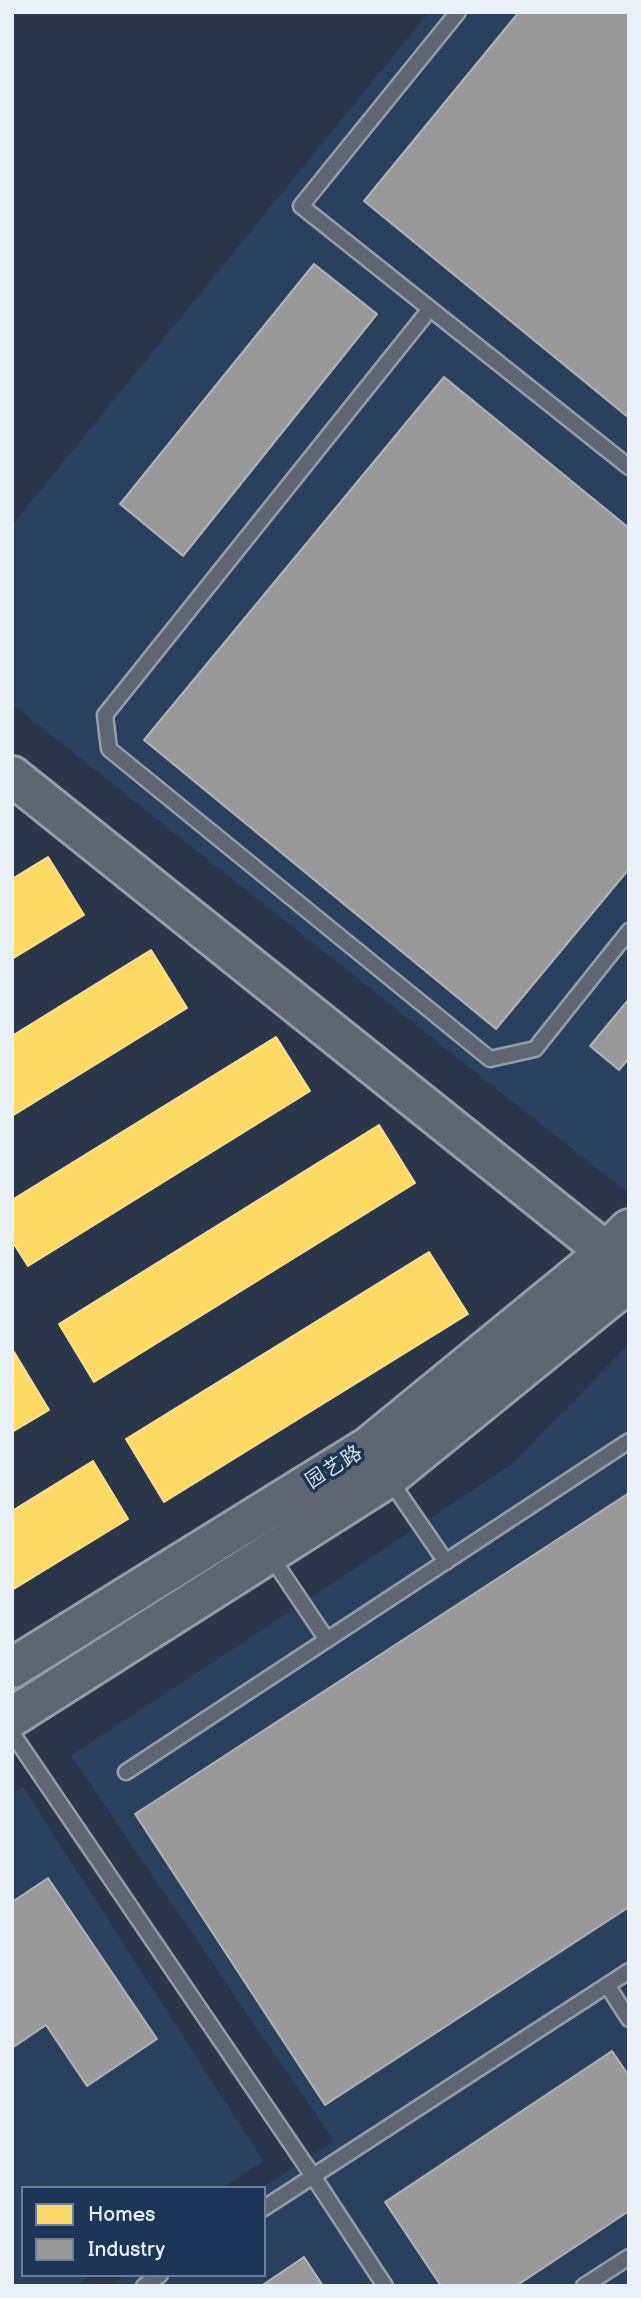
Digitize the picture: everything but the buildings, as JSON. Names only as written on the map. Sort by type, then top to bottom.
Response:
[{"type":"street","points":[[12,776],[621,1250]]},
{"type":"street","name":"园艺路","points":[[12,1668],[368,1447],[621,1250]]},
{"type":"street","name":"园艺路","points":[[12,1717],[388,1478],[629,1282]]},
{"type":"lane","points":[[458,12],[301,206],[629,467]]},
{"type":"lane","points":[[430,309],[105,715],[109,749],[490,1059],[535,1049],[629,931]]},
{"type":"lane","points":[[126,1772],[629,1441]]},
{"type":"lane","points":[[388,1478],[446,1562]]},
{"type":"lane","points":[[270,1555],[327,1640]]},
{"type":"lane","points":[[12,1733],[385,2286]]},
{"type":"lane","points":[[266,2207],[629,1971]]},
{"type":"lane","points":[[607,1985],[629,2018]]},
{"type":"lane","points":[[584,2286],[629,2257]]},
{"type":"shaded area","points":[[429,12],[629,12],[629,1194],[12,704],[12,525]]},
{"type":"shaded area","points":[[629,1344],[629,2286],[109,2286],[122,2277],[266,2277],[265,2186],[334,2141],[71,1756],[512,1464]]},
{"type":"shaded area","points":[[23,1787],[263,2161],[226,2186],[21,2186],[21,2277],[89,2277],[76,2286],[12,2286],[12,1794]]}]
